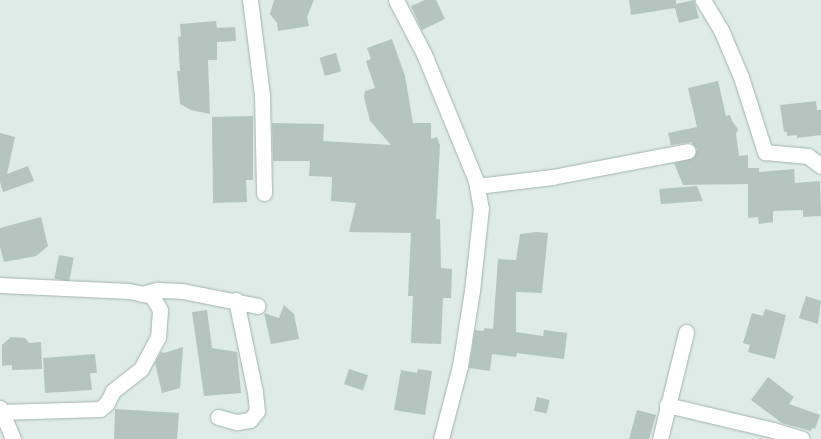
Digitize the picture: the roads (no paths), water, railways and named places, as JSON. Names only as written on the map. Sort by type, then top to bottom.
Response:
[{"type":"street","points":[[250,0],[262,95],[264,193]]},
{"type":"street","points":[[396,0],[424,54],[477,186],[482,208],[472,291],[460,366],[441,439]]},
{"type":"street","points":[[703,0],[721,30],[742,77],[765,152],[808,156],[821,166]]},
{"type":"street","points":[[477,186],[552,177],[688,151]]},
{"type":"street","points":[[0,286],[17,285],[142,294],[152,296],[160,310],[158,337],[141,370],[113,391],[107,403],[100,409],[1,411],[13,439]]},
{"type":"street","points":[[142,294],[157,290],[174,291],[236,300],[258,306]]},
{"type":"street","points":[[218,417],[237,422],[250,420],[257,411],[255,392],[236,300]]},
{"type":"street","points":[[660,439],[686,332]]},
{"type":"street","points":[[668,405],[773,430],[802,439]]}]
